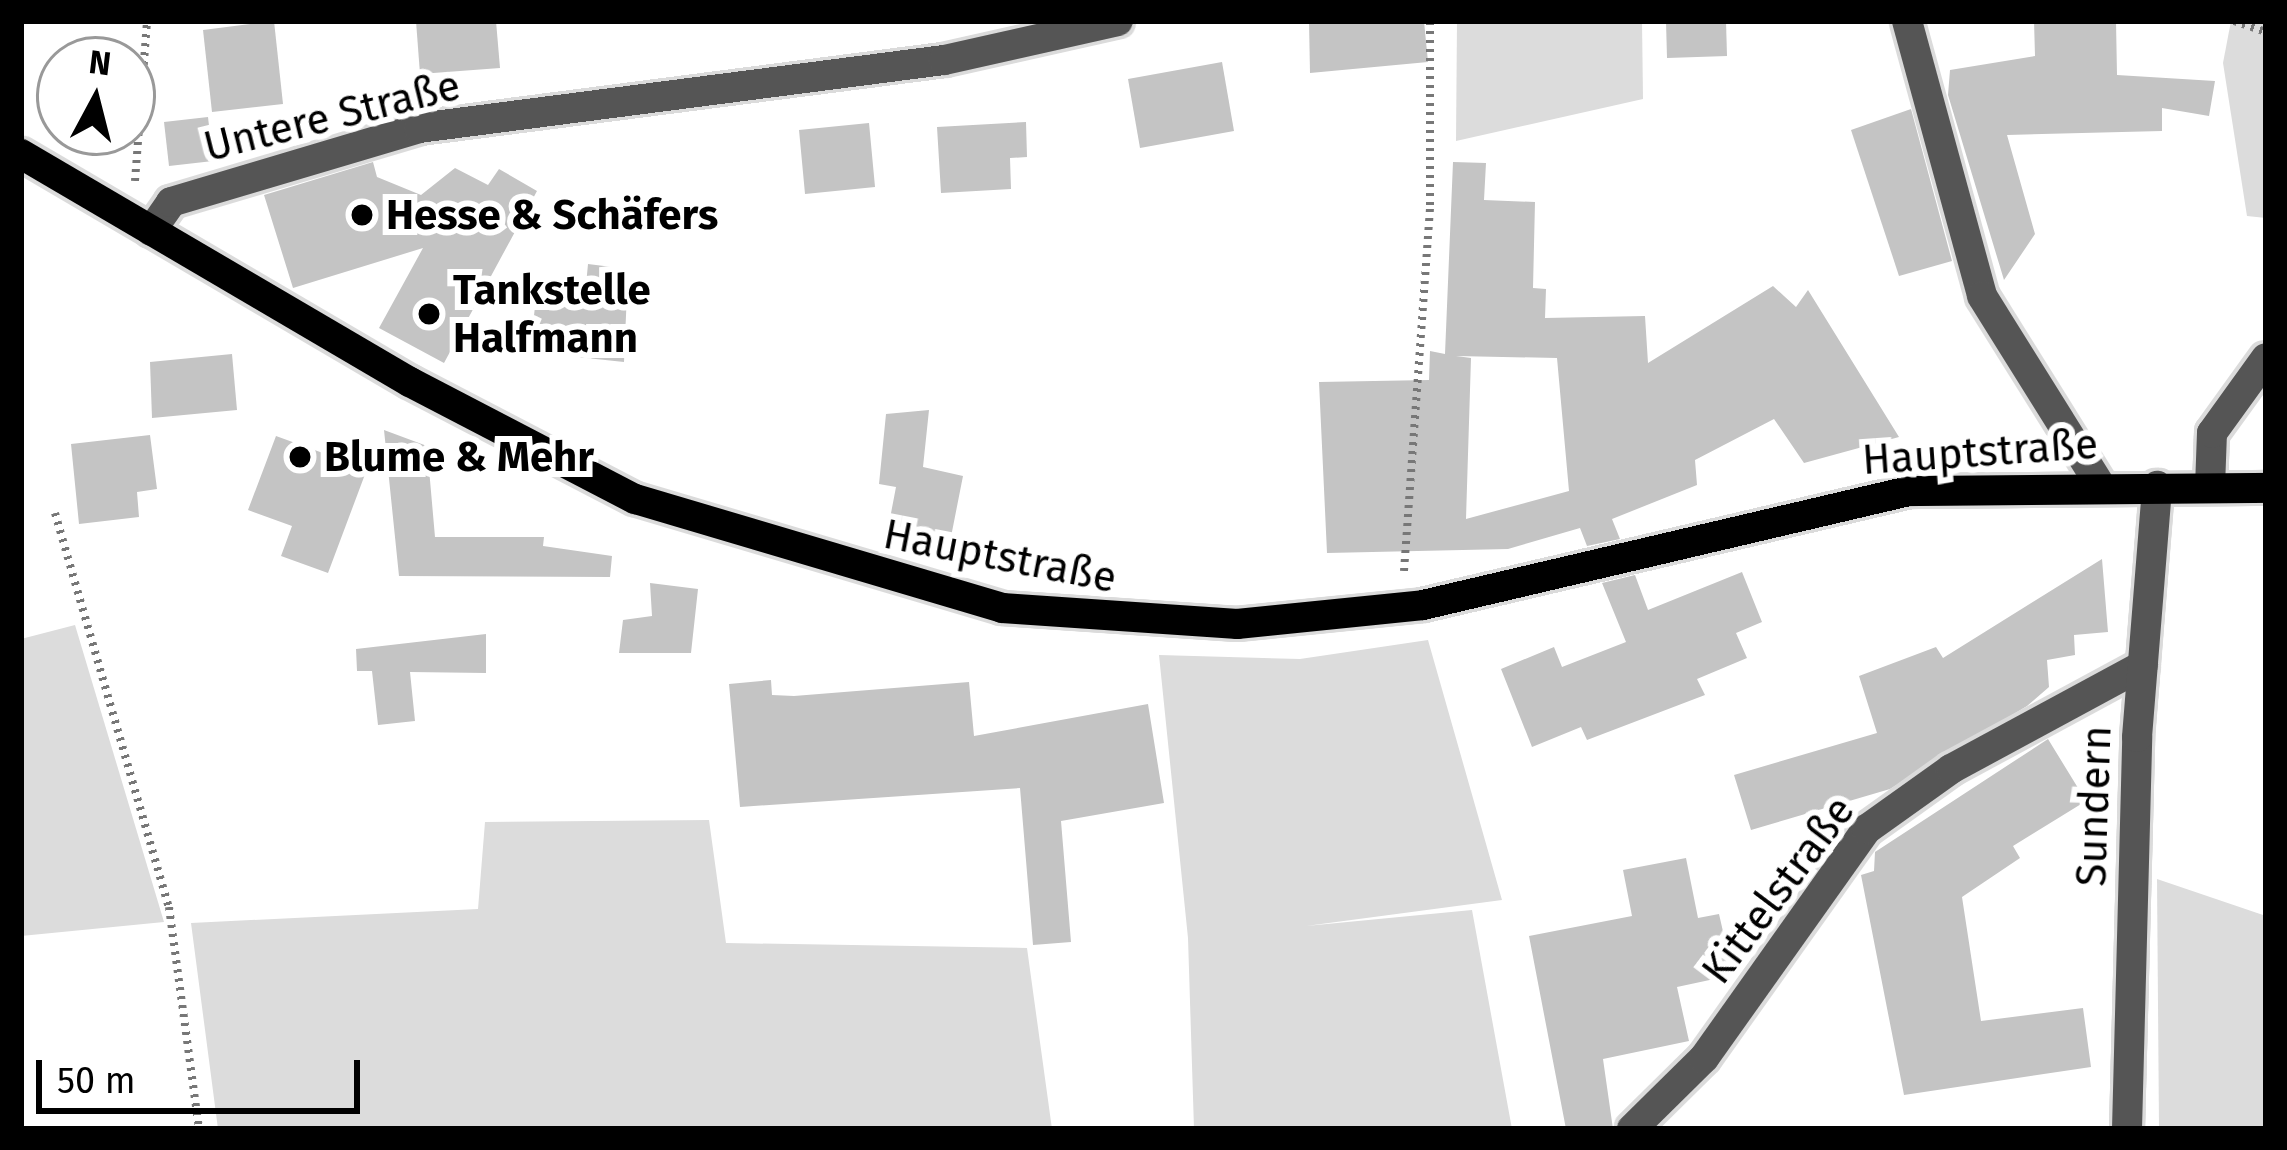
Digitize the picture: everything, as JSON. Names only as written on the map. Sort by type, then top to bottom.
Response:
[{"type":"main road","name":"Hauptstraße","points":[[21,154],[635,499],[831,564],[1002,608],[1138,625],[1402,608],[1908,491],[2099,483],[2266,488]]},
{"type":"street","name":"Untere Straße","points":[[151,231],[171,202],[419,128],[944,60],[1046,27],[1118,21]]},
{"type":"street","points":[[1907,21],[1982,296],[2099,483]]},
{"type":"street","points":[[2210,488],[2212,433],[2266,358]]},
{"type":"street","name":"Sundern","points":[[2126,1129],[2143,665],[2157,486]]},
{"type":"street","name":"Kittelstraße","points":[[1632,1129],[1704,1058],[1867,829],[1951,769],[2143,665]]},
{"type":"path","points":[[147,21],[135,183],[171,202]]},
{"type":"path","points":[[1402,608],[1430,205],[1430,21]]},
{"type":"path","points":[[2234,21],[2266,32]]},
{"type":"path","points":[[55,513],[169,907],[199,1129]]},
{"type":"shaded area","points":[[1457,21],[1642,21],[1643,99],[1456,141]]},
{"type":"shaded area","points":[[2231,21],[2266,21],[2266,218],[2247,216],[2223,63]]},
{"type":"shaded area","points":[[75,625],[164,922],[21,936],[21,639]]},
{"type":"shaded area","points":[[1428,640],[1502,900],[1306,926],[1472,910],[1512,1129],[1194,1129],[1188,938],[1159,655],[1300,659]]},
{"type":"shaded area","points":[[709,820],[726,943],[1027,948],[1052,1129],[218,1129],[191,923],[478,909],[485,822]]},
{"type":"shaded area","points":[[2157,879],[2266,916],[2266,1129],[2159,1129]]},
{"type":"building","points":[[274,21],[283,104],[212,112],[203,30]]},
{"type":"building","points":[[416,21],[496,21],[500,68],[420,74]]},
{"type":"building","points":[[1309,21],[1424,21],[1428,62],[1310,73]]},
{"type":"building","points":[[1666,21],[1726,21],[1727,56],[1667,58]]},
{"type":"building","points":[[2034,21],[2116,21],[2117,75],[2215,81],[2209,116],[2162,108],[2162,131],[2007,135],[2035,234],[2004,280],[1948,95],[1950,70],[2035,56]]},
{"type":"building","points":[[1222,62],[1234,131],[1140,148],[1128,79]]},
{"type":"building","points":[[1911,109],[1952,261],[1899,276],[1851,130]]},
{"type":"building","points":[[208,117],[213,161],[169,166],[164,122]]},
{"type":"building","points":[[1026,122],[1027,157],[1010,158],[1011,189],[941,193],[937,127]]},
{"type":"building","points":[[869,123],[875,187],[805,194],[799,130]]},
{"type":"building","points":[[373,162],[377,177],[421,195],[455,168],[488,185],[499,169],[537,191],[444,363],[379,328],[423,248],[293,288],[264,195]]},
{"type":"building","points":[[1453,162],[1486,163],[1484,200],[1535,202],[1533,288],[1546,289],[1545,318],[1645,316],[1648,363],[1773,286],[1796,307],[1808,290],[1899,437],[1804,463],[1774,419],[1695,460],[1697,485],[1612,519],[1620,539],[1587,546],[1580,528],[1508,549],[1327,553],[1319,382],[1429,380],[1430,351],[1445,354]],"holes":[[[1456,356],[1557,358],[1569,491],[1466,519],[1471,358]]]},
{"type":"building","points":[[588,264],[628,269],[624,362],[530,352],[538,279],[586,285]]},
{"type":"building","points":[[232,354],[237,410],[152,418],[150,362]]},
{"type":"building","points":[[929,410],[923,467],[963,476],[949,547],[887,534],[896,487],[879,484],[886,414]]},
{"type":"building","points":[[384,430],[427,446],[435,537],[544,537],[543,546],[612,556],[610,577],[399,576]]},
{"type":"building","points":[[150,435],[157,489],[137,492],[139,517],[79,524],[71,444]]},
{"type":"building","points":[[276,436],[367,469],[328,573],[281,556],[292,526],[248,510]]},
{"type":"building","points":[[2102,559],[2108,632],[2074,635],[2075,655],[2047,660],[2049,687],[2027,706],[1890,789],[1751,830],[1734,775],[1877,733],[1859,676],[1936,647],[1943,658]]},
{"type":"building","points":[[1742,572],[1762,622],[1736,633],[1747,658],[1697,679],[1705,695],[1587,740],[1581,727],[1532,747],[1501,669],[1554,647],[1562,667],[1626,642],[1602,583],[1635,575],[1648,610]]},
{"type":"building","points":[[650,583],[698,589],[691,653],[619,653],[623,620],[652,616]]},
{"type":"building","points":[[486,634],[486,673],[410,672],[415,721],[378,725],[372,671],[357,671],[356,649]]},
{"type":"building","points":[[771,680],[772,695],[794,696],[969,682],[974,736],[1148,704],[1164,803],[1061,821],[1071,942],[1033,945],[1020,788],[740,807],[729,684]]},
{"type":"building","points":[[2048,739],[2086,801],[2013,846],[2020,858],[1962,897],[1981,1021],[2083,1008],[2091,1067],[1904,1095],[1861,875],[1874,871],[1875,852]]},
{"type":"building","points":[[1686,858],[1698,918],[1719,914],[1733,975],[1677,987],[1689,1041],[1603,1059],[1613,1129],[1566,1129],[1529,936],[1632,916],[1623,870]]},
{"type":"place","name":"Hesse & Schäfers","points":[[362,215]]},
{"type":"place","name":"Tankstelle Halfmann","points":[[429,314]]},
{"type":"place","name":"Blume & Mehr","points":[[300,457]]}]
